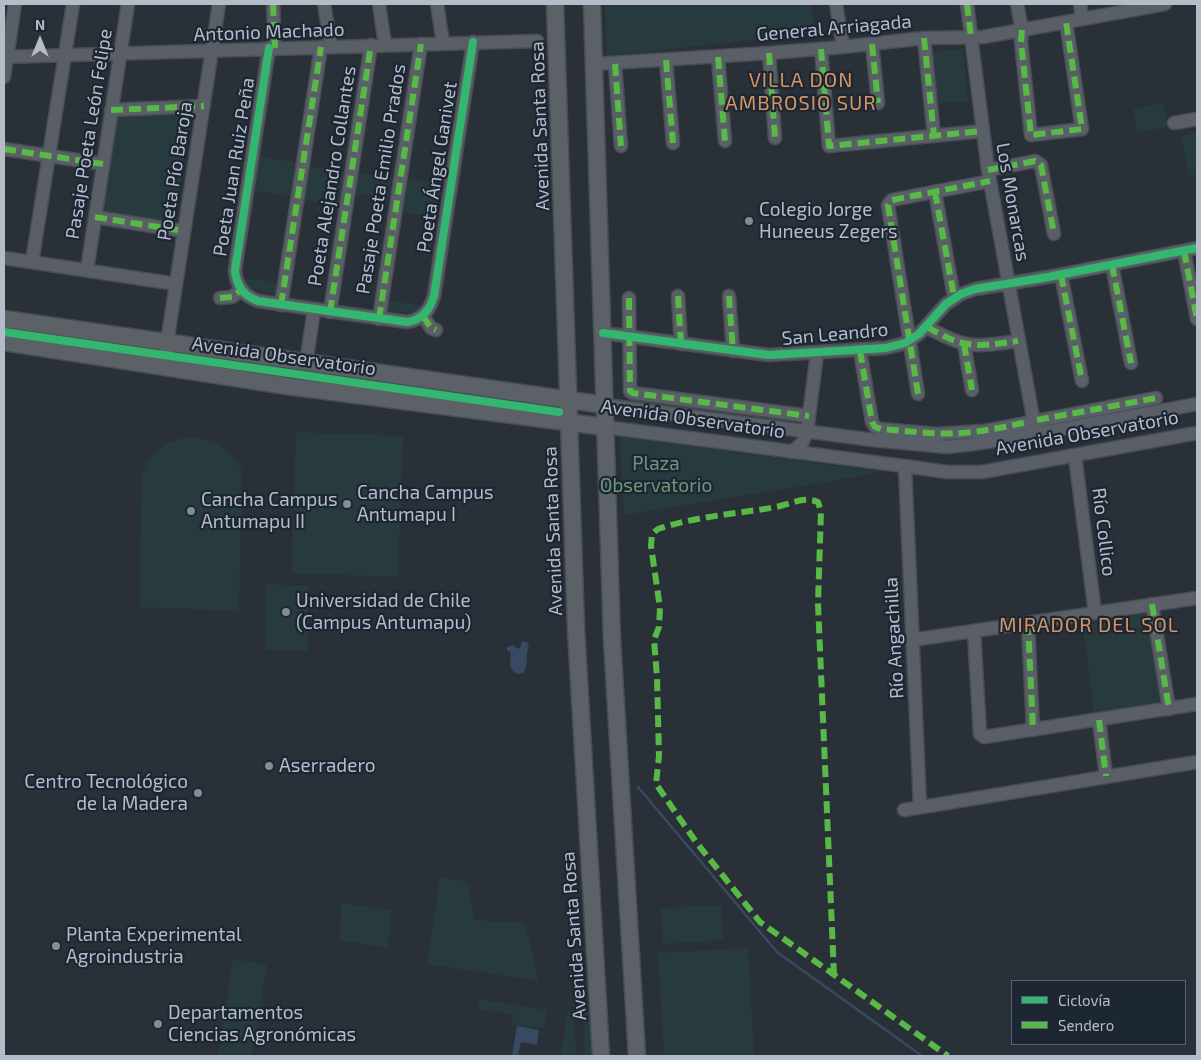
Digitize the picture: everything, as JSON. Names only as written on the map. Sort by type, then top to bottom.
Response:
[{"type":"main road","name":"Avenida Santa Rosa","points":[[555,4],[576,628],[601,1056]]},
{"type":"main road","points":[[592,4],[612,640],[637,1056]]},
{"type":"main road","name":"Avenida Observatorio","points":[[4,319],[468,387],[605,405]]},
{"type":"main road","name":"Avenida Observatorio","points":[[4,342],[287,386],[605,427]]},
{"type":"main road","points":[[464,409],[462,398],[468,387]]},
{"type":"street","points":[[4,77],[5,57],[15,4]]},
{"type":"street","points":[[32,262],[73,4]]},
{"type":"street","name":"Pasaje Poeta León Felipe","points":[[87,270],[128,4]]},
{"type":"street","name":"Poeta Pío Baroja","points":[[162,367],[162,350],[167,343],[219,4]]},
{"type":"street","name":"Poeta Juan Ruiz Peña","points":[[241,290],[237,282],[235,270],[272,48],[273,4]]},
{"type":"street","points":[[281,305],[326,47],[324,4]]},
{"type":"street","points":[[379,4],[385,45]]},
{"type":"street","points":[[437,4],[443,43]]},
{"type":"street","points":[[836,4],[842,47]]},
{"type":"street","name":"Los Monarcas","points":[[967,4],[989,176],[1036,434]]},
{"type":"street","points":[[1017,4],[1022,30],[1021,42],[1031,135],[1082,129],[1066,22]]},
{"type":"street","points":[[1080,4],[1082,19]]},
{"type":"street","name":"General Arriagada","points":[[594,64],[821,49],[924,38],[996,35],[1165,4]]},
{"type":"street","points":[[924,38],[934,136]]},
{"type":"street","name":"Antonio Machado","points":[[5,57],[120,52],[537,41]]},
{"type":"street","name":"Poeta Ángel Ganivet","points":[[423,316],[430,307],[434,296],[473,42]]},
{"type":"street","name":"Pasaje Poeta Emilio Prados","points":[[379,319],[421,44]]},
{"type":"street","points":[[872,44],[878,103]]},
{"type":"street","name":"Poeta Alejandro Collantes","points":[[330,312],[371,45]]},
{"type":"street","points":[[821,49],[829,146],[983,131]]},
{"type":"street","points":[[769,53],[775,138]]},
{"type":"street","points":[[718,57],[725,141]]},
{"type":"street","points":[[666,60],[673,143]]},
{"type":"street","points":[[615,64],[621,146]]},
{"type":"street","points":[[111,110],[204,106]]},
{"type":"street","points":[[1174,123],[1197,119]]},
{"type":"street","points":[[4,149],[103,164]]},
{"type":"street","points":[[918,394],[888,205],[892,200],[935,192],[1035,161],[1041,165],[1054,234]]},
{"type":"street","points":[[935,192],[954,297]]},
{"type":"street","points":[[95,217],[184,231]]},
{"type":"street","name":"San Leandro","points":[[603,333],[769,355],[891,347],[910,340],[927,326],[941,308],[954,297],[975,290],[1197,248]]},
{"type":"street","points":[[1184,251],[1197,320]]},
{"type":"street","points":[[4,258],[176,284]]},
{"type":"street","points":[[1112,265],[1131,363]]},
{"type":"street","points":[[1061,275],[1082,381]]},
{"type":"street","points":[[220,298],[232,297],[241,290],[252,299],[314,310],[406,322],[423,316],[431,328],[436,330]]},
{"type":"street","points":[[678,296],[681,344]]},
{"type":"street","points":[[730,296],[733,351]]},
{"type":"street","points":[[629,298],[629,385],[630,391],[633,394],[809,416]]},
{"type":"street","points":[[306,363],[314,310]]},
{"type":"street","points":[[927,326],[951,340],[964,344],[979,346],[1018,340]]},
{"type":"street","points":[[964,344],[972,390]]},
{"type":"street","points":[[860,350],[872,422],[875,427],[881,429],[937,434],[984,431],[1156,398]]},
{"type":"street","points":[[792,452],[802,442],[807,432],[817,353]]},
{"type":"street","name":"Avenida Observatorio","points":[[605,405],[807,432],[947,447],[1036,434],[1197,404]]},
{"type":"street","points":[[682,437],[680,424],[685,416]]},
{"type":"street","name":"Avenida Observatorio","points":[[605,427],[947,472],[982,472],[1197,434]]},
{"type":"street","name":"Río Collico","points":[[1075,456],[1095,613]]},
{"type":"street","name":"Río Angachilla","points":[[905,467],[920,807]]},
{"type":"street","points":[[912,640],[1197,598]]},
{"type":"street","points":[[1152,604],[1169,709]]},
{"type":"street","points":[[1028,623],[1033,730]]},
{"type":"street","points":[[974,631],[980,734],[984,738],[1197,704]]},
{"type":"street","points":[[1099,720],[1106,776]]},
{"type":"street","points":[[904,810],[1197,762]]},
{"type":"green space","points":[[605,4],[811,4],[815,33],[607,56]]},
{"type":"green space","points":[[963,49],[968,101],[935,104],[930,52]]},
{"type":"green space","points":[[1163,103],[1168,127],[1137,133],[1133,109]]},
{"type":"green space","points":[[191,111],[174,224],[100,215],[115,113]]},
{"type":"green space","points":[[1197,132],[1197,174],[1189,175],[1181,136]]},
{"type":"green space","points":[[256,156],[295,162],[290,196],[250,190]]},
{"type":"green space","points":[[309,166],[348,172],[342,206],[303,200]]},
{"type":"green space","points":[[356,172],[392,178],[388,199],[353,193]]},
{"type":"green space","points":[[403,177],[442,183],[436,217],[397,211]]},
{"type":"green space","points":[[242,278],[277,282],[276,294],[248,288]]},
{"type":"green space","points":[[385,300],[424,306],[413,314],[383,310]]},
{"type":"green space","points":[[4,324],[160,346],[157,365],[4,341]]},
{"type":"green space","name":"Cancha Campus Antumapu I","points":[[296,432],[403,436],[398,577],[291,573]]},
{"type":"green space","name":"Plaza Observatorio","points":[[619,436],[881,472],[624,515]]},
{"type":"green space","name":"Cancha Campus Antumapu II","points":[[194,437],[216,443],[222,447],[233,457],[242,470],[239,611],[139,607],[142,473],[151,458],[162,447],[177,440]]},
{"type":"green space","points":[[266,584],[309,586],[308,651],[265,650]]},
{"type":"green space","points":[[1148,613],[1162,703],[1094,714],[1083,624]]},
{"type":"green space","points":[[440,877],[468,882],[474,920],[525,923],[539,981],[427,964]]},
{"type":"green space","points":[[341,903],[392,910],[388,948],[340,940]]},
{"type":"green space","points":[[721,905],[723,940],[663,944],[661,908]]},
{"type":"green space","points":[[748,948],[754,1056],[664,1056],[658,953]]},
{"type":"green space","points":[[233,959],[267,965],[252,1056],[218,1056]]},
{"type":"green space","points":[[479,999],[547,1010],[544,1029],[512,1025],[513,1014],[478,1009]]},
{"type":"green space","points":[[570,1011],[574,1012],[576,1054],[574,1056],[561,1056],[567,1013]]},
{"type":"green space","points":[[588,1012],[590,1014],[592,1056],[585,1056],[583,1014]]},
{"type":"water","points":[[522,641],[527,642],[529,645],[525,670],[523,673],[517,674],[511,668],[511,653],[507,650],[507,647],[513,645],[518,649]]},
{"type":"water","points":[[517,1026],[539,1030],[537,1045],[521,1042],[518,1056],[512,1056]]},
{"type":"waterway","points":[[638,787],[777,952],[922,1056]]},
{"type":"marked path","points":[[273,4],[275,48]]},
{"type":"marked path","points":[[967,4],[971,37]]},
{"type":"marked path","points":[[1022,30],[1021,42],[1031,135],[1082,129],[1066,22]]},
{"type":"marked path","points":[[924,38],[934,136]]},
{"type":"marked path","points":[[379,319],[421,44]]},
{"type":"marked path","points":[[872,44],[878,103]]},
{"type":"marked path","points":[[330,312],[371,45]]},
{"type":"marked path","points":[[281,305],[321,47]]},
{"type":"marked path","points":[[821,49],[829,146],[983,131]]},
{"type":"marked path","points":[[769,53],[775,138]]},
{"type":"marked path","points":[[718,57],[725,141]]},
{"type":"marked path","points":[[666,60],[673,143]]},
{"type":"marked path","points":[[615,64],[621,146]]},
{"type":"marked path","points":[[111,110],[204,106]]},
{"type":"marked path","points":[[4,149],[103,164]]},
{"type":"marked path","points":[[988,170],[1035,161],[1041,165],[1054,234]]},
{"type":"marked path","points":[[918,394],[888,205],[892,200],[990,181]]},
{"type":"marked path","points":[[935,192],[954,297]]},
{"type":"marked path","points":[[95,217],[184,231]]},
{"type":"marked path","points":[[1184,251],[1197,319]]},
{"type":"marked path","points":[[1112,265],[1131,363]]},
{"type":"marked path","points":[[1061,275],[1082,381]]},
{"type":"marked path","points":[[220,298],[232,297],[241,290]]},
{"type":"marked path","points":[[678,296],[681,344]]},
{"type":"marked path","points":[[729,296],[733,351]]},
{"type":"marked path","points":[[629,298],[630,391],[633,393],[809,416]]},
{"type":"marked path","points":[[423,316],[431,328],[436,330]]},
{"type":"marked path","points":[[927,327],[961,343],[980,345],[1018,341]]},
{"type":"marked path","points":[[964,344],[972,390]]},
{"type":"marked path","points":[[860,351],[872,422],[875,427],[911,432],[962,433],[1027,422]]},
{"type":"marked path","points":[[1037,420],[1156,398]]},
{"type":"marked path","points":[[834,975],[818,603],[821,511],[818,502],[803,500],[776,507],[687,521],[658,529],[652,534],[651,546],[660,608],[659,627],[654,640],[659,756],[656,784],[696,842],[760,922],[948,1056]]},
{"type":"marked path","points":[[1152,604],[1169,709]]},
{"type":"marked path","points":[[1028,623],[1033,730]]},
{"type":"marked path","points":[[1099,720],[1106,776]]},
{"type":"cycle path","points":[[269,48],[235,270],[239,286],[245,293],[258,301],[407,322],[425,314],[434,296],[473,42]]},
{"type":"cycle path","points":[[603,333],[769,355],[886,348],[905,343],[919,334],[946,304],[961,294],[975,289],[1197,248]]},
{"type":"cycle path","points":[[4,332],[559,412]]},
{"type":"place","name":"Colegio Jorge Huneeus Zegers","points":[[749,221]]},
{"type":"place","name":"Cancha Campus Antumapu I","points":[[347,504]]},
{"type":"place","name":"Cancha Campus Antumapu II","points":[[191,511]]},
{"type":"place","name":"Universidad de Chile (Campus Antumapu)","points":[[286,612]]},
{"type":"place","name":"Aserradero","points":[[269,766]]},
{"type":"place","name":"Centro Tecnológico de la Madera","points":[[198,793]]},
{"type":"place","name":"Planta Experimental Agroindustria","points":[[56,946]]},
{"type":"place","name":"Departamentos Ciencias Agronómicas","points":[[158,1024]]},
{"type":"district","name":"VILLA DON AMBROSIO SUR","points":[[801,92]]},
{"type":"district","name":"MIRADOR DEL SOL","points":[[1089,625]]}]
